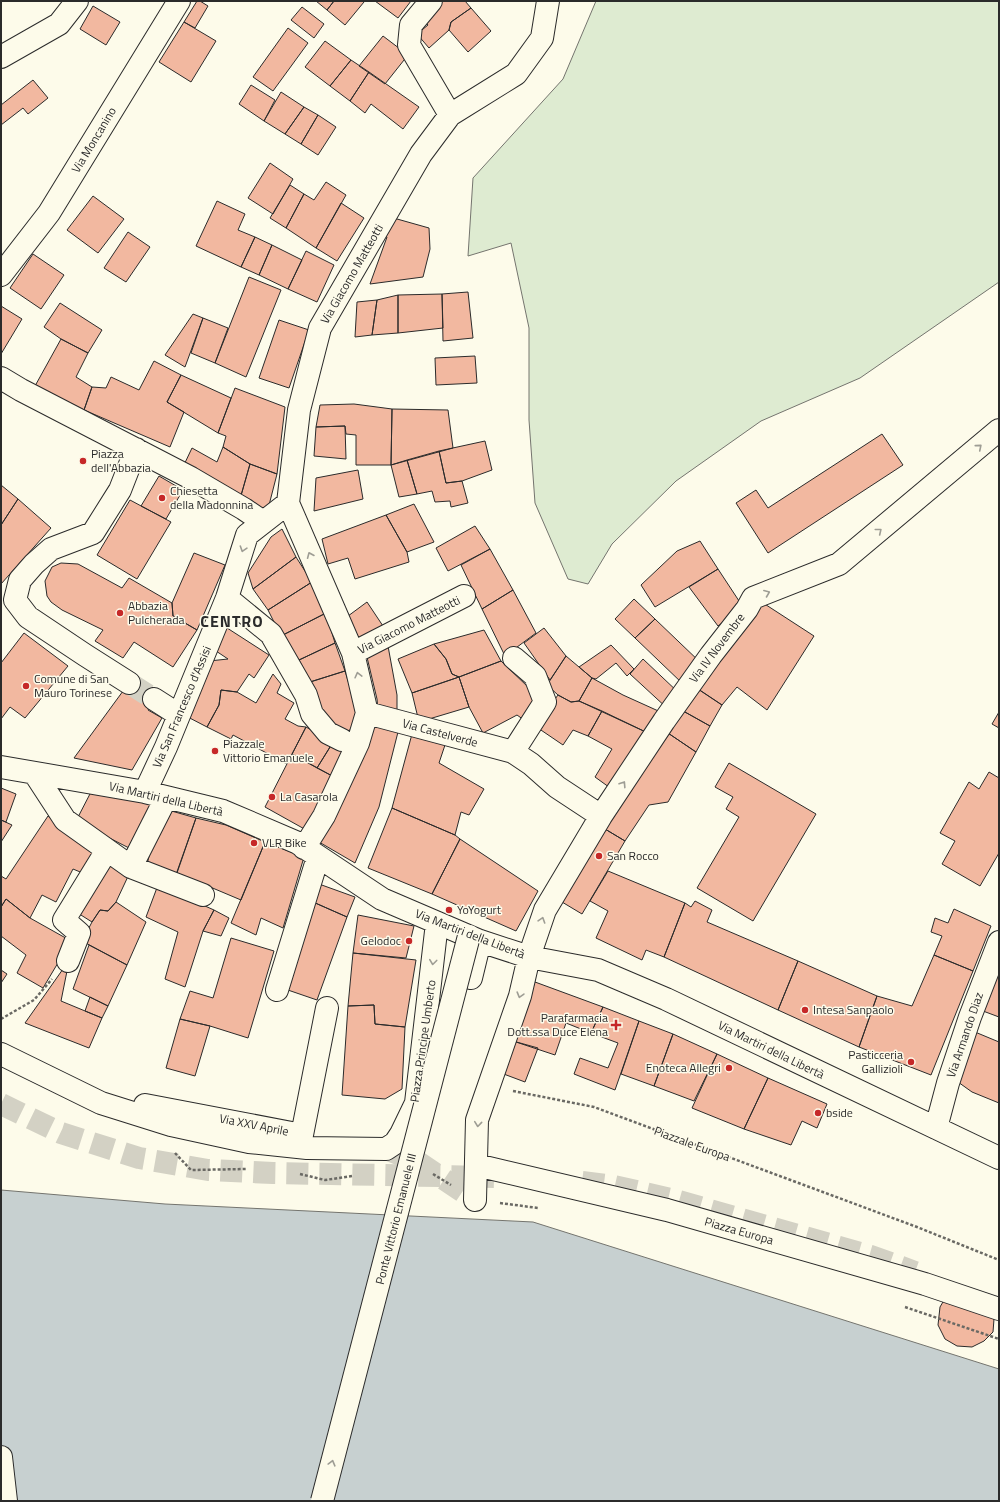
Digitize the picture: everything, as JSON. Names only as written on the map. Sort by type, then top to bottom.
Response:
[{"type":"street","points":[[1,57],[59,24],[77,1]]},
{"type":"street","name":"Via Moncanino","points":[[1,275],[49,213],[179,1]]},
{"type":"street","points":[[431,1],[411,25],[409,45],[450,115]]},
{"type":"street","name":"Via Giacomo Matteotti","points":[[277,990],[311,853],[327,809],[358,743],[367,713],[353,653],[288,503],[299,410],[320,328],[421,154],[450,115],[516,74],[542,38],[548,1]]},
{"type":"street","points":[[1,378],[21,390],[197,482],[264,522]]},
{"type":"street","name":"Via IV Novembre","points":[[529,957],[545,910],[601,816],[664,721],[711,655],[747,609],[753,598],[838,564],[999,430]]},
{"type":"street","points":[[129,683],[28,616],[15,600],[20,580],[34,564],[51,549],[93,533],[120,490],[136,449]]},
{"type":"street","name":"Via San Francesco d'Assisi","points":[[145,792],[179,715],[227,598],[247,535],[288,503]]},
{"type":"street","name":"Via Giacomo Matteotti","points":[[353,653],[464,596]]},
{"type":"street","points":[[227,598],[272,634],[306,695],[312,714],[328,734],[342,740]]},
{"type":"street","points":[[513,752],[545,702],[534,676],[514,658]]},
{"type":"street","points":[[154,699],[179,715]]},
{"type":"street","name":"Via Castelverde","points":[[367,713],[513,752],[531,764],[557,787],[601,816]]},
{"type":"street","name":"Via Martiri della Libertà","points":[[1,767],[145,792],[223,811],[298,843],[382,899],[474,938],[529,957],[598,970],[666,999],[999,1158]]},
{"type":"street","points":[[35,774],[65,820],[131,867],[203,895]]},
{"type":"street","points":[[131,867],[166,798]]},
{"type":"street","points":[[68,961],[79,934],[64,920],[107,850]]},
{"type":"street","name":"Piazza Principe Umberto","points":[[386,1149],[395,1143],[401,1134],[416,1103],[437,923]]},
{"type":"street","name":"Ponte Vittorio Emanuele III","points":[[337,1501],[471,978],[474,938]]},
{"type":"street","name":"Ponte Vittorio Emanuele III","points":[[322,1501],[474,938]]},
{"type":"street","name":"Via Armando Diaz","points":[[936,1128],[948,1084],[970,1017],[999,942]]},
{"type":"street","points":[[475,1200],[477,1120],[520,996],[529,957]]},
{"type":"street","name":"Via XXV Aprile","points":[[79,1092],[302,1134],[327,1008]]},
{"type":"street","name":"Via XXV Aprile","points":[[1,1054],[101,1103],[171,1125],[235,1139],[307,1148],[386,1149]]},
{"type":"street","name":"Piazza Europa","points":[[476,1165],[667,1210],[925,1284],[999,1310]]},
{"type":"street","points":[[1,1457],[6,1501]]},
{"type":"path","points":[[1,1019],[34,1000]]},
{"type":"path","name":"Piazzale Europa","points":[[489,1086],[594,1107],[917,1227],[999,1260]]},
{"type":"green space","points":[[596,1],[999,1],[999,282],[860,378],[761,421],[676,481],[612,544],[588,584],[568,579],[535,503],[529,420],[529,328],[511,243],[468,256],[473,178],[563,79]]},
{"type":"shaded area","points":[[1,1190],[165,1204],[533,1222],[999,1369],[999,1501],[1,1501]]},
{"type":"building","points":[[197,1],[200,1],[208,6],[195,28],[184,22]]},
{"type":"building","points":[[316,1],[334,1],[327,10]]},
{"type":"building","points":[[334,1],[364,2],[345,25],[327,10]]},
{"type":"building","points":[[375,1],[411,1],[398,18]]},
{"type":"building","points":[[443,1],[465,1],[471,8],[451,22],[449,30],[429,48],[417,34],[428,25],[423,19]]},
{"type":"building","points":[[93,6],[120,22],[106,45],[80,29]]},
{"type":"building","points":[[302,7],[324,24],[314,38],[291,20]]},
{"type":"building","points":[[471,8],[491,31],[468,52],[449,30],[451,22]]},
{"type":"building","points":[[184,22],[216,41],[191,82],[159,62]]},
{"type":"building","points":[[288,28],[308,43],[273,91],[253,77]]},
{"type":"building","points":[[383,36],[408,55],[385,84],[359,66]]},
{"type":"building","points":[[325,41],[351,60],[330,86],[305,67]]},
{"type":"building","points":[[351,60],[369,72],[350,101],[330,86]]},
{"type":"building","points":[[369,72],[419,107],[403,129],[371,104],[365,113],[350,101]]},
{"type":"building","points":[[33,80],[48,98],[28,114],[23,108],[1,125],[1,105]]},
{"type":"building","points":[[251,85],[275,100],[264,121],[239,104]]},
{"type":"building","points":[[281,92],[304,107],[285,134],[264,121]]},
{"type":"building","points":[[304,107],[318,115],[301,144],[285,134]]},
{"type":"building","points":[[318,115],[336,127],[318,155],[301,144]]},
{"type":"building","points":[[270,163],[293,179],[273,214],[248,198]]},
{"type":"building","points":[[326,182],[346,195],[316,248],[286,228],[304,194],[314,200]]},
{"type":"building","points":[[290,185],[304,194],[286,228],[270,218]]},
{"type":"building","points":[[93,196],[124,219],[98,253],[67,230]]},
{"type":"building","points":[[217,201],[245,214],[238,230],[255,237],[241,267],[196,246]]},
{"type":"building","points":[[341,203],[364,218],[337,261],[316,248]]},
{"type":"building","points":[[390,217],[429,228],[430,249],[423,277],[370,284],[387,237],[381,235]]},
{"type":"building","points":[[128,232],[150,247],[126,282],[104,268]]},
{"type":"building","points":[[255,237],[272,245],[259,275],[241,267]]},
{"type":"building","points":[[272,245],[302,260],[288,289],[259,275]]},
{"type":"building","points":[[306,251],[334,265],[317,302],[288,289]]},
{"type":"building","points":[[33,254],[64,275],[41,309],[10,288]]},
{"type":"building","points":[[249,277],[281,290],[246,377],[215,363]]},
{"type":"building","points":[[468,292],[473,338],[443,341],[442,294]]},
{"type":"building","points":[[442,294],[443,328],[398,333],[398,295]]},
{"type":"building","points":[[398,295],[398,333],[372,335],[377,300]]},
{"type":"building","points":[[377,300],[372,335],[355,337],[357,302]]},
{"type":"building","points":[[60,303],[102,330],[88,353],[61,339],[44,327]]},
{"type":"building","points":[[1,306],[22,319],[1,354]]},
{"type":"building","points":[[193,314],[203,318],[185,367],[165,355]]},
{"type":"building","points":[[203,318],[228,328],[215,363],[191,353]]},
{"type":"building","points":[[279,320],[309,330],[289,388],[259,378]]},
{"type":"building","points":[[61,339],[88,353],[76,377],[92,387],[84,410],[35,386]]},
{"type":"building","points":[[475,356],[477,383],[436,385],[435,358]]},
{"type":"building","points":[[154,361],[181,375],[167,402],[184,412],[170,447],[84,410],[92,387],[106,388],[111,377],[139,390]]},
{"type":"building","points":[[181,375],[231,398],[218,433],[167,402]]},
{"type":"building","points":[[235,388],[285,407],[277,474],[250,464],[223,447],[226,436],[218,433]]},
{"type":"building","points":[[354,404],[392,409],[391,465],[356,465],[356,435],[346,434],[345,426],[316,427],[320,405]]},
{"type":"building","points":[[392,409],[448,410],[453,448],[391,465]]},
{"type":"building","points":[[345,426],[346,459],[314,456],[316,427]]},
{"type":"building","points":[[882,434],[903,465],[768,553],[736,503],[756,490],[768,508]]},
{"type":"building","points":[[485,441],[492,470],[462,481],[446,483],[439,451]]},
{"type":"building","points":[[223,447],[250,464],[240,499],[182,469],[192,448],[217,462]]},
{"type":"building","points":[[439,451],[446,483],[462,481],[468,503],[451,507],[450,501],[435,502],[432,491],[417,494],[407,460]]},
{"type":"building","points":[[407,460],[417,494],[399,497],[391,465]]},
{"type":"building","points":[[250,464],[277,474],[267,513],[240,499]]},
{"type":"building","points":[[358,470],[363,499],[314,511],[316,478]]},
{"type":"building","name":"Chiesetta della Madonnina","points":[[159,476],[183,490],[166,519],[141,506]]},
{"type":"building","points":[[1,485],[18,499],[1,525]]},
{"type":"building","points":[[18,499],[51,528],[1,584],[1,525]]},
{"type":"building","points":[[130,500],[171,522],[137,579],[97,555]]},
{"type":"building","points":[[414,504],[434,542],[407,552],[386,515]]},
{"type":"building","points":[[386,515],[407,552],[409,562],[355,579],[348,558],[328,564],[322,539]]},
{"type":"building","points":[[475,526],[490,549],[448,571],[436,548]]},
{"type":"building","points":[[282,529],[296,557],[253,589],[248,573],[271,537]]},
{"type":"building","points":[[700,541],[718,569],[655,607],[641,585],[677,551]]},
{"type":"building","points":[[490,549],[513,590],[482,609],[461,565]]},
{"type":"building","points":[[194,553],[225,565],[197,630],[173,616],[172,603]]},
{"type":"building","points":[[296,557],[312,582],[268,610],[253,589]]},
{"type":"building","name":"Abbazia Pulcherada","points":[[61,563],[78,564],[122,588],[129,578],[172,603],[173,616],[197,630],[173,667],[134,642],[123,658],[95,641],[103,630],[62,610],[51,602],[47,596],[45,581],[52,567]]},
{"type":"building","points":[[718,569],[743,607],[718,626],[689,587]]},
{"type":"building","points":[[312,582],[326,613],[281,636],[268,610]]},
{"type":"building","points":[[513,590],[536,633],[505,656],[482,609]]},
{"type":"building","points":[[634,599],[655,619],[635,638],[615,619]]},
{"type":"building","points":[[757,599],[814,636],[767,710],[737,687],[722,705],[692,685]]},
{"type":"building","points":[[367,602],[385,629],[359,641],[344,619]]},
{"type":"building","points":[[326,613],[335,643],[299,660],[281,636]]},
{"type":"building","points":[[655,619],[702,664],[683,684],[635,638]]},
{"type":"building","points":[[224,626],[269,655],[254,678],[249,674],[237,692],[221,690],[219,705],[207,727],[182,714],[209,661],[228,659],[210,647]]},
{"type":"building","points":[[544,628],[566,656],[550,680],[524,643]]},
{"type":"building","points":[[484,630],[501,661],[459,677],[452,674],[446,659],[434,644]]},
{"type":"building","name":"Comune di San Mauro Torinese","points":[[24,633],[68,666],[25,718],[10,707],[1,719],[1,663]]},
{"type":"building","points":[[335,643],[345,671],[310,682],[299,660]]},
{"type":"building","points":[[434,644],[446,659],[452,674],[459,677],[412,693],[398,659]]},
{"type":"building","points":[[611,645],[634,669],[627,676],[616,663],[596,679],[592,678],[579,667]]},
{"type":"building","points":[[388,646],[397,695],[397,711],[378,710],[377,699],[366,653]]},
{"type":"building","points":[[566,656],[592,678],[579,701],[571,702],[558,695],[547,685]]},
{"type":"building","points":[[643,659],[680,694],[668,709],[630,674]]},
{"type":"building","points":[[501,661],[529,688],[536,707],[524,720],[517,715],[483,733],[469,707],[459,677]]},
{"type":"building","points":[[345,671],[362,726],[338,734],[324,726],[310,682]]},
{"type":"building","points":[[273,674],[281,684],[277,693],[294,703],[285,719],[298,726],[306,727],[287,764],[233,735],[231,739],[207,727],[219,705],[221,690],[237,692],[256,703]]},
{"type":"building","points":[[134,676],[158,691],[148,710],[162,718],[132,770],[74,758]]},
{"type":"building","points":[[459,677],[469,707],[419,722],[412,693]]},
{"type":"building","points":[[592,678],[623,695],[665,714],[650,734],[579,701]]},
{"type":"building","points":[[692,685],[722,705],[710,726],[676,707]]},
{"type":"building","points":[[558,695],[571,702],[579,701],[602,711],[588,736],[573,730],[563,745],[535,726]]},
{"type":"building","points":[[676,707],[710,726],[696,752],[662,729]]},
{"type":"building","points":[[602,711],[650,734],[613,790],[595,777],[612,749],[588,736]]},
{"type":"building","points":[[999,712],[999,728],[992,724]]},
{"type":"building","points":[[370,723],[398,732],[379,807],[355,863],[319,842]]},
{"type":"building","points":[[306,727],[333,742],[317,768],[292,754]]},
{"type":"building","points":[[662,729],[696,752],[668,802],[649,805],[625,841],[600,826]]},
{"type":"building","points":[[412,734],[446,742],[439,763],[484,789],[469,815],[461,812],[455,835],[392,808]]},
{"type":"building","points":[[332,744],[350,752],[336,778],[317,768]]},
{"type":"building","points":[[292,754],[336,778],[308,831],[265,807]]},
{"type":"building","points":[[729,763],[816,814],[753,921],[697,888],[739,817],[726,809],[733,797],[715,787]]},
{"type":"building","points":[[989,772],[999,778],[999,853],[980,886],[942,864],[955,841],[940,833],[969,782],[979,789]]},
{"type":"building","points":[[1,788],[16,794],[6,822],[1,820]]},
{"type":"building","points":[[92,790],[152,805],[131,849],[76,821]]},
{"type":"building","points":[[392,808],[455,835],[460,839],[432,894],[368,868]]},
{"type":"building","points":[[168,810],[196,818],[173,883],[145,872],[155,833]]},
{"type":"building","points":[[48,816],[97,850],[85,874],[73,869],[56,902],[42,895],[30,918],[6,899],[1,907],[1,876],[6,879]]},
{"type":"building","points":[[196,818],[226,825],[265,842],[241,900],[177,873]]},
{"type":"building","points":[[1,820],[12,825],[1,842]]},
{"type":"building","name":"San Rocco","points":[[600,826],[625,841],[582,914],[557,899]]},
{"type":"building","points":[[460,839],[538,891],[516,931],[432,894]]},
{"type":"building","points":[[265,842],[304,857],[283,928],[261,918],[256,935],[231,923]]},
{"type":"building","points":[[103,862],[131,870],[116,902],[108,911],[100,910],[92,922],[73,910]]},
{"type":"building","points":[[608,871],[685,903],[664,957],[646,950],[642,960],[596,938],[608,911],[590,901]]},
{"type":"building","points":[[319,884],[355,897],[347,917],[313,902]]},
{"type":"building","points":[[158,885],[214,910],[203,931],[185,987],[165,979],[178,932],[146,917]]},
{"type":"building","points":[[6,899],[30,918],[71,941],[43,988],[17,973],[26,955],[1,936],[1,907]]},
{"type":"building","points":[[695,901],[712,910],[707,922],[798,961],[778,1010],[664,957],[685,903],[691,907]]},
{"type":"building","points":[[116,902],[146,922],[127,965],[82,941],[100,910],[108,911]]},
{"type":"building","points":[[313,902],[347,917],[317,1000],[282,988]]},
{"type":"building","points":[[954,909],[991,926],[973,971],[934,955],[942,936],[931,932],[935,918],[948,923]]},
{"type":"building","points":[[214,910],[229,918],[221,936],[203,931]]},
{"type":"building","points":[[358,915],[414,926],[406,958],[353,953]]},
{"type":"building","points":[[231,938],[274,951],[248,1038],[210,1026],[180,1019],[190,991],[213,998]]},
{"type":"building","points":[[89,945],[127,965],[108,1006],[73,989]]},
{"type":"building","points":[[353,953],[416,960],[405,1027],[375,1024],[374,1005],[348,1006]]},
{"type":"building","points":[[934,955],[973,971],[931,1075],[859,1047],[877,996],[912,1006]]},
{"type":"building","points":[[798,961],[877,996],[859,1047],[778,1010]]},
{"type":"building","points":[[999,967],[999,1017],[983,1011]]},
{"type":"building","points":[[63,969],[67,971],[61,1001],[102,1018],[89,1048],[25,1023]]},
{"type":"building","points":[[1,970],[7,974],[1,983]]},
{"type":"building","points":[[535,982],[603,1007],[591,1033],[566,1023],[555,1055],[513,1041]]},
{"type":"building","points":[[90,997],[108,1006],[102,1018],[85,1011]]},
{"type":"building","points":[[374,1005],[375,1024],[405,1027],[402,1089],[385,1099],[342,1095],[348,1006]]},
{"type":"building","points":[[603,1007],[639,1021],[615,1090],[574,1074],[580,1058],[608,1068],[618,1043],[591,1033]]},
{"type":"building","points":[[180,1019],[210,1026],[195,1076],[166,1068]]},
{"type":"building","points":[[639,1021],[673,1034],[654,1086],[621,1074]]},
{"type":"building","points":[[975,1032],[999,1042],[999,1103],[972,1092],[958,1082]]},
{"type":"building","points":[[673,1034],[717,1054],[694,1101],[654,1086]]},
{"type":"building","points":[[513,1041],[538,1048],[525,1082],[501,1073]]},
{"type":"building","points":[[717,1054],[768,1078],[744,1129],[692,1108]]},
{"type":"building","points":[[768,1078],[827,1104],[817,1128],[802,1121],[791,1145],[744,1129]]},
{"type":"building","points":[[947,1295],[994,1319],[993,1332],[984,1341],[972,1347],[957,1346],[945,1339],[938,1325],[940,1307]]},
{"type":"tunnel","points":[[129,683],[154,699]]},
{"type":"tunnel","points":[[1,1104],[61,1133],[139,1158],[208,1170],[273,1173],[494,1177]]},
{"type":"tunnel","points":[[386,1149],[418,1162],[475,1200]]},
{"type":"tunnel","points":[[582,1182],[614,1186],[675,1200],[871,1256],[915,1272]]},
{"type":"place","name":"Piazza dell'Abbazia","points":[[83,461]]},
{"type":"place","name":"Chiesetta della Madonnina","points":[[162,498]]},
{"type":"place","name":"Abbazia Pulcherada","points":[[120,613]]},
{"type":"place","name":"Comune di San Mauro Torinese","points":[[26,686]]},
{"type":"place","name":"Piazzale Vittorio Emanuele","points":[[215,751]]},
{"type":"place","name":"La Casarola","points":[[272,797]]},
{"type":"place","name":"VLR Bike","points":[[254,843]]},
{"type":"place","name":"San Rocco","points":[[599,856]]},
{"type":"place","name":"YoYogurt","points":[[449,910]]},
{"type":"place","name":"Gelodoc","points":[[409,941]]},
{"type":"place","name":"Intesa Sanpaolo","points":[[805,1010]]},
{"type":"place","name":"Parafarmacia Dott.ssa Duce Elena","points":[[616,1025]]},
{"type":"place","name":"Pasticceria Gallizioli","points":[[911,1062]]},
{"type":"place","name":"Enoteca Allegri","points":[[729,1068]]},
{"type":"place","name":"bside","points":[[818,1113]]},
{"type":"district","name":"CENTRO","points":[[232,621]]}]
